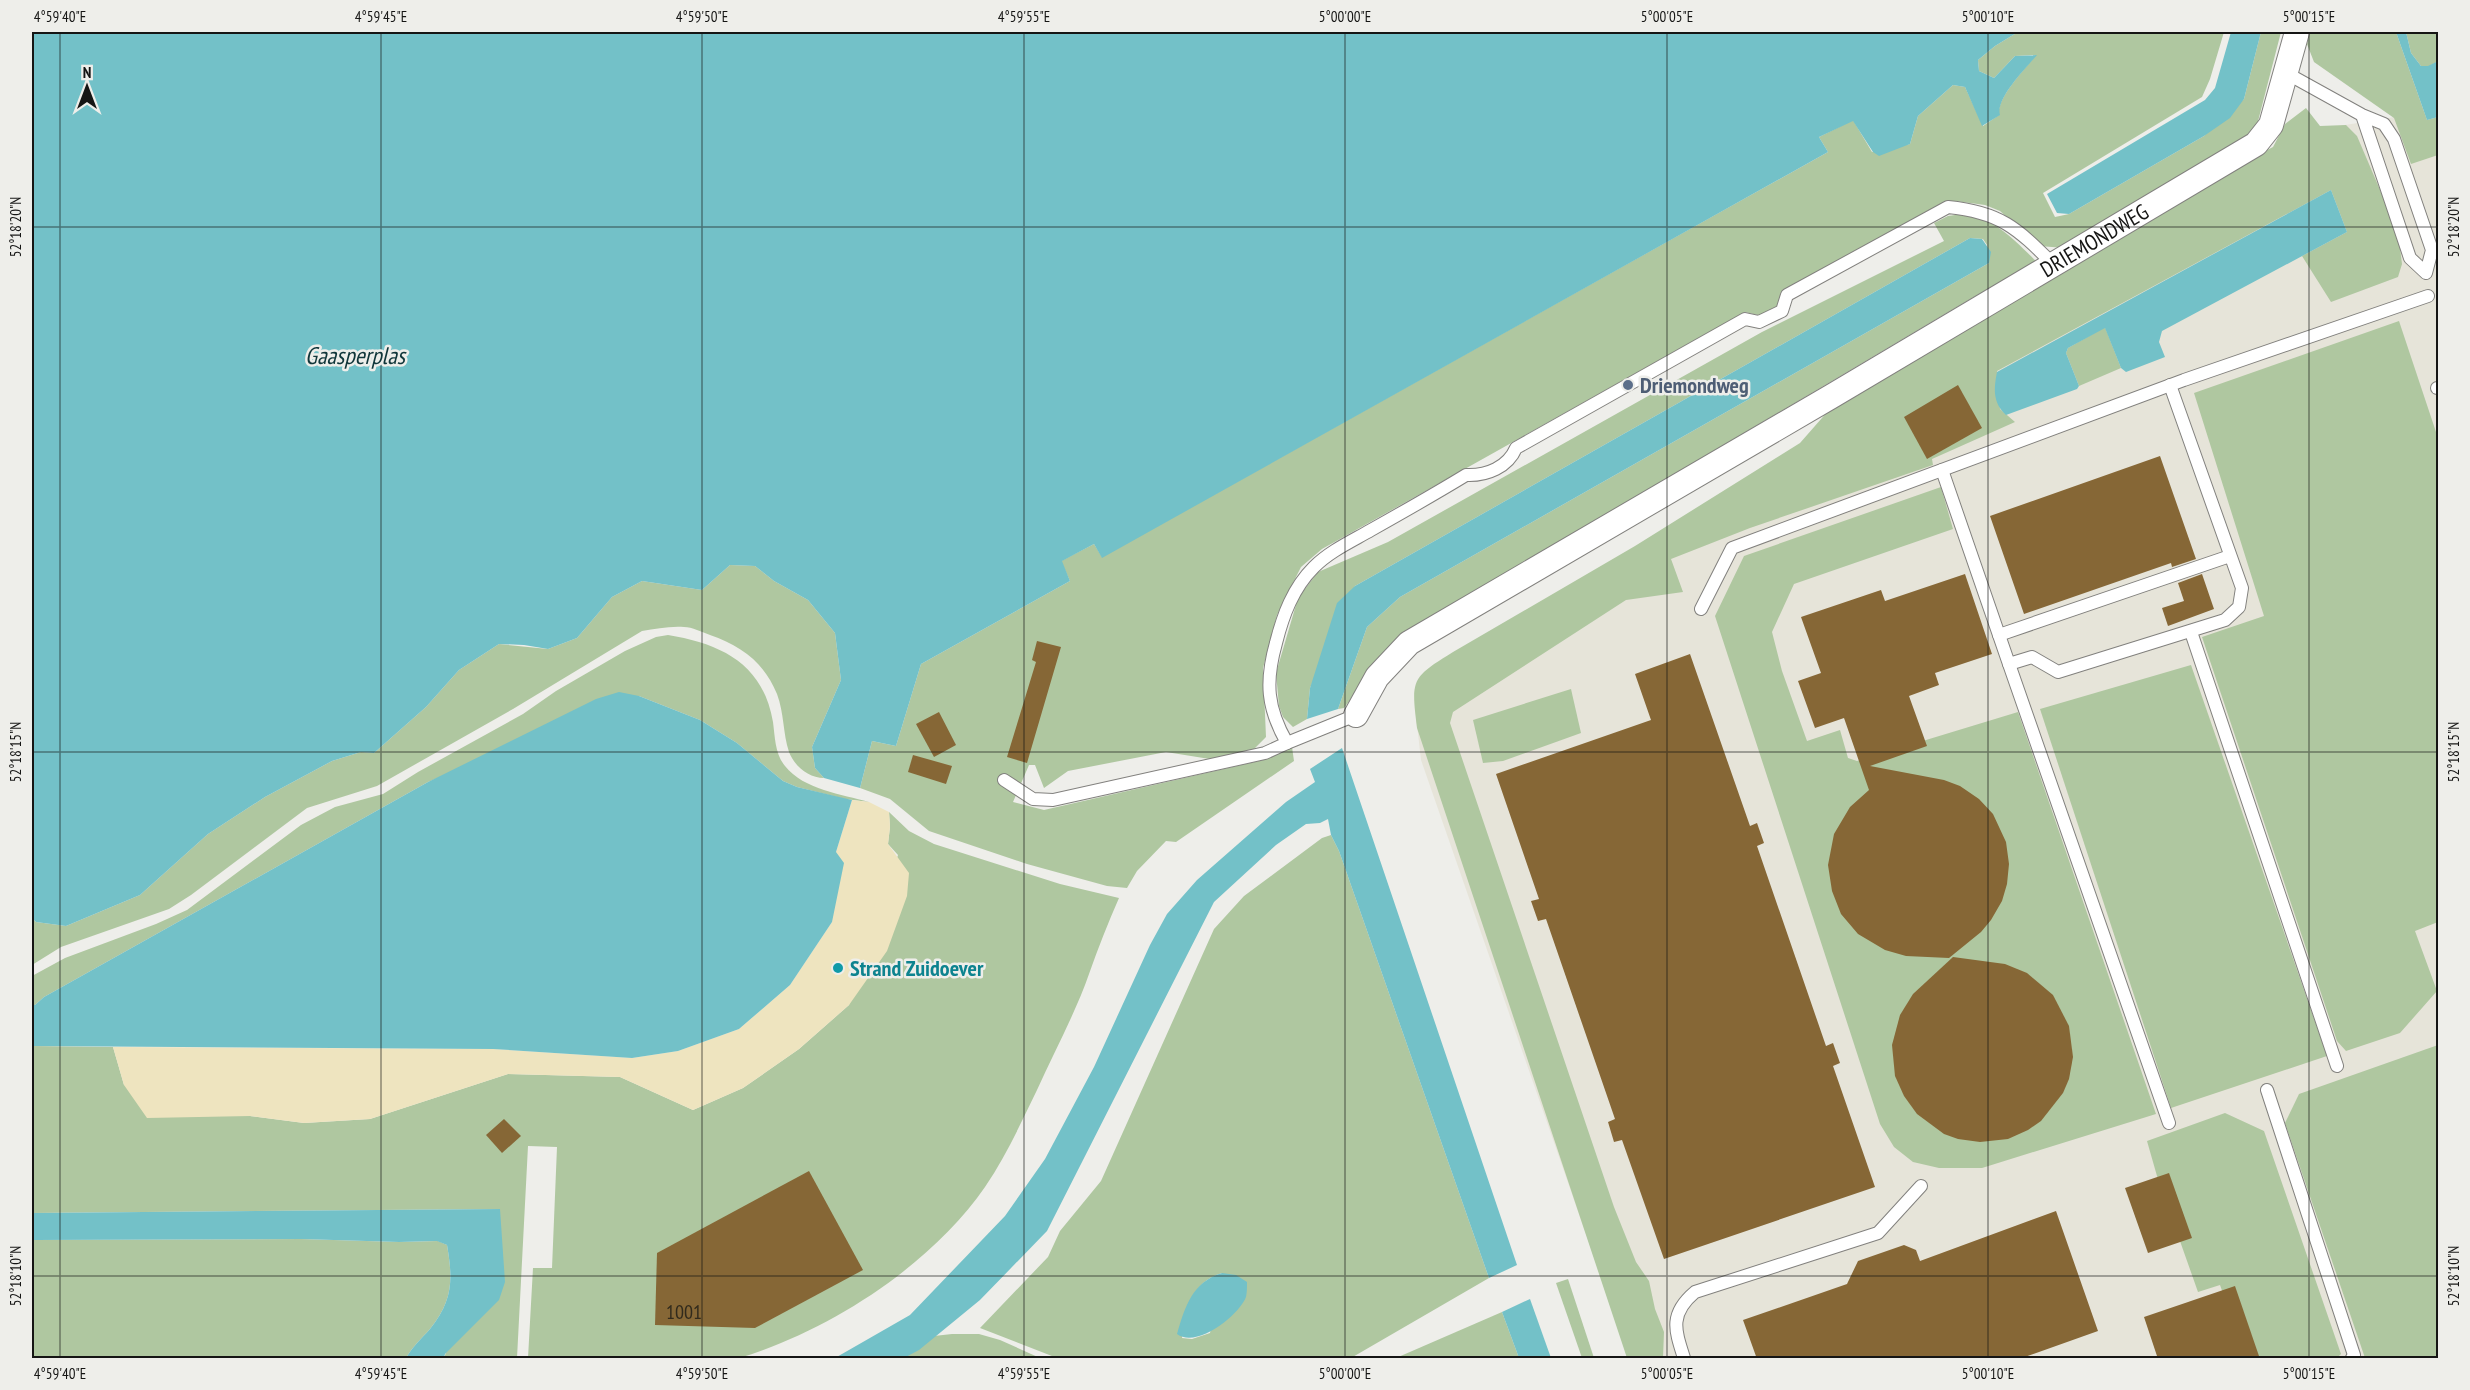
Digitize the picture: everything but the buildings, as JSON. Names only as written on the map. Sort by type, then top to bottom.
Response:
[{"type":"street","name":"DRIEMONDWEG","points":[[1356,715],[1377,676],[1408,643],[2256,144],[2271,125],[2297,32]]},
{"type":"lane","points":[[2286,73],[2361,115],[2384,124],[2394,139],[2432,250],[2426,273],[2410,258],[2361,115]]},
{"type":"lane","points":[[1287,743],[1276,723],[1268,692],[1271,660],[1286,610],[1296,590],[1316,566],[1332,553],[1466,475],[1482,476],[1511,460],[1516,448],[1746,319],[1759,322],[1782,311],[1787,295],[1948,207],[1975,210],[2004,220],[2053,264]]},
{"type":"lane","points":[[1701,609],[1732,548],[2170,385],[2428,296]]},
{"type":"lane","points":[[2009,664],[2032,657],[2058,672],[2225,620],[2239,607],[2242,588],[2170,385]]},
{"type":"lane","points":[[1942,470],[2169,1123]]},
{"type":"lane","points":[[1999,635],[2230,556]]},
{"type":"lane","points":[[2191,632],[2337,1066]]},
{"type":"lane","points":[[1004,780],[1033,799],[1053,800],[1265,753],[1356,715]]},
{"type":"lane","points":[[2267,1090],[2354,1355],[2352,1359]]},
{"type":"lane","points":[[1684,1359],[1675,1324],[1678,1311],[1685,1300],[1695,1292],[1878,1233],[1921,1186]]},
{"type":"shaded area","points":[[2438,110],[2438,1358],[1629,1358],[1421,760],[1415,707],[2339,126]]},
{"type":"green space","points":[[2018,32],[2224,32],[2210,79],[2202,97],[2043,193],[2055,217],[2069,214],[2204,136],[2244,99],[2261,32],[2281,32],[2256,129],[2226,150],[2065,248],[2039,246],[2000,211],[1985,205],[1945,202],[1781,292],[1777,308],[1762,316],[1745,312],[1322,549],[1301,567],[1277,615],[1263,668],[1266,737],[1252,751],[1216,760],[1166,752],[1068,771],[1044,788],[1035,765],[1029,765],[1013,802],[1044,810],[1263,760],[1292,747],[1294,761],[1176,842],[1166,841],[1137,871],[1127,888],[1107,886],[1027,864],[929,831],[890,799],[860,788],[872,741],[896,746],[921,664],[1070,581],[1061,561],[1094,544],[1102,557],[1828,152],[1819,137],[1853,120],[1872,152],[1910,144],[1918,116],[1953,85],[1965,87],[1983,126],[1999,115],[2002,100],[2036,55],[2015,56],[1994,78],[1979,71],[1978,60]]},
{"type":"green space","points":[[2310,32],[2396,32],[2427,120],[2438,117],[2438,155],[2411,164],[2394,118],[2314,62],[2307,44]]},
{"type":"green space","points":[[2406,32],[2438,32],[2438,61],[2428,67],[2421,66],[2411,53]]},
{"type":"green space","points":[[2306,108],[2320,126],[2346,125],[2357,136],[2398,232],[2402,264],[2398,277],[2331,302],[2302,256],[2347,232],[2331,190],[1997,371],[2000,409],[2015,422],[1932,459],[1933,465],[1750,528],[1671,559],[1683,592],[1626,600],[1453,712],[1450,723],[1614,1207],[1636,1262],[1649,1281],[1655,1309],[1664,1332],[1663,1358],[1627,1358],[1417,728],[1414,699],[1417,681],[1429,668],[1453,652],[1635,546],[1800,443],[1836,402],[2240,164],[2273,147],[2285,124]]},
{"type":"green space","points":[[1962,214],[1984,220],[2004,231],[2038,263],[1972,298],[1417,627],[1384,654],[1344,708],[1338,709],[1367,627],[1400,597],[1989,263],[1987,245],[1983,239],[1970,238],[1355,586],[1310,688],[1307,719],[1293,727],[1283,717],[1279,706],[1276,673],[1298,598],[1318,572],[1388,542],[1762,332],[1944,241],[1934,223],[1948,216]]},
{"type":"green space","points":[[2399,321],[2438,438],[2438,922],[2415,931],[2437,991],[2400,1033],[2346,1051],[2337,1041],[2202,637],[2264,616],[2194,393]]},
{"type":"green space","points":[[2105,327],[2121,368],[2079,386],[2066,353],[2068,348]]},
{"type":"green space","points":[[1941,487],[1953,529],[1794,584],[1772,632],[1782,671],[1807,741],[1840,730],[1848,758],[1857,761],[2018,712],[2156,1114],[1982,1168],[1939,1168],[1913,1162],[1894,1147],[1880,1124],[1715,616],[1744,556]]},
{"type":"green space","points":[[730,565],[755,566],[774,581],[808,600],[835,633],[841,680],[812,747],[815,768],[824,778],[808,774],[792,757],[787,745],[777,694],[765,673],[750,657],[732,644],[690,628],[673,627],[642,631],[513,709],[377,786],[307,808],[169,909],[61,947],[32,965],[32,918],[36,922],[66,926],[140,895],[208,834],[265,797],[332,761],[361,752],[374,753],[426,707],[459,670],[499,644],[548,649],[577,638],[612,597],[642,581],[702,590]]},
{"type":"green space","points":[[668,635],[706,644],[722,651],[750,671],[768,702],[779,756],[793,774],[813,786],[869,802],[845,799],[797,787],[783,781],[737,743],[700,720],[639,696],[428,782],[32,1005],[32,976],[65,958],[187,910],[301,825],[335,807],[383,794],[523,714],[556,691],[625,651],[656,637]]},
{"type":"green space","points":[[2191,665],[2327,1056],[2171,1108],[2040,709]]},
{"type":"green space","points":[[1571,689],[1581,733],[1503,761],[1483,763],[1473,720]]},
{"type":"green space","points":[[889,812],[909,831],[934,844],[1060,884],[1119,898],[1071,1018],[1013,1139],[985,1187],[963,1216],[937,1243],[907,1268],[876,1292],[843,1313],[808,1331],[739,1358],[528,1358],[533,1268],[552,1268],[557,1147],[528,1146],[517,1358],[444,1358],[499,1209],[32,1213],[32,1046],[113,1047],[124,1085],[250,1116],[304,1123],[370,1119],[508,1074],[620,1077],[693,1110],[743,1088],[799,1049],[849,1005],[898,855],[888,844]]},
{"type":"green space","points":[[1331,835],[1339,851],[1489,1278],[1351,1358],[1057,1358],[980,1328],[1048,1257],[1060,1231],[1101,1181],[1214,929],[1244,896],[1322,838]],"holes":[[[1222,1273],[1210,1333],[1192,1339],[1182,1338],[1189,1307],[1197,1290],[1211,1277]]]},
{"type":"green space","points":[[2438,1045],[2438,1358],[2365,1358],[2285,1123],[2299,1094]]},
{"type":"green space","points":[[2225,1113],[2264,1131],[2341,1354],[2337,1358],[2246,1358],[2220,1285],[2198,1292],[2147,1141]]},
{"type":"green space","points":[[32,1240],[438,1241],[447,1245],[450,1279],[447,1299],[438,1318],[406,1358],[32,1358]]},
{"type":"green space","points":[[1568,1279],[1594,1358],[1582,1358],[1556,1283]]},
{"type":"green space","points":[[1502,1312],[1519,1358],[1396,1358]]},
{"type":"green space","points":[[979,1334],[1000,1340],[1040,1358],[878,1358],[934,1336]]},
{"type":"sand","name":"Strand Zuidoever","points":[[852,800],[869,802],[889,812],[888,844],[909,873],[907,896],[887,951],[849,1005],[799,1049],[743,1088],[693,1110],[620,1077],[508,1074],[370,1119],[304,1123],[250,1116],[147,1118],[124,1085],[113,1047],[493,1049],[632,1058],[678,1051],[739,1029],[790,985],[832,922],[836,852]]},
{"type":"water","name":"Gaasperplas","points":[[32,32],[2018,32],[1978,60],[1979,71],[1994,78],[2015,56],[2037,55],[2007,92],[2002,101],[2000,115],[1982,126],[1965,87],[1953,85],[1918,116],[1910,144],[1879,156],[1873,152],[1853,121],[1819,137],[1828,152],[1102,558],[1094,544],[1062,561],[1070,581],[921,664],[896,746],[872,741],[860,788],[824,778],[815,768],[812,747],[841,680],[835,633],[808,600],[774,581],[755,566],[730,565],[702,590],[642,581],[612,597],[577,638],[548,649],[499,644],[459,670],[426,707],[374,753],[361,752],[332,761],[265,797],[208,834],[140,895],[66,926],[36,922],[32,918]]},
{"type":"water","points":[[2231,32],[2261,32],[2244,99],[2230,118],[2204,136],[2069,214],[2057,213],[2047,194],[2205,100],[2215,88]]},
{"type":"water","points":[[2396,32],[2406,32],[2411,53],[2421,66],[2428,66],[2438,61],[2438,117],[2427,120]]},
{"type":"water","points":[[2331,190],[2347,232],[2162,331],[2159,342],[2165,357],[2126,372],[2121,368],[2105,328],[2068,348],[2066,353],[2079,386],[2077,389],[2006,415],[2001,410],[1995,395],[1997,372]]},
{"type":"water","points":[[1970,238],[1982,239],[1991,252],[1989,263],[1400,597],[1367,627],[1338,709],[1307,719],[1310,688],[1337,603],[1355,586]]},
{"type":"water","points":[[619,692],[639,696],[700,720],[737,743],[783,781],[797,787],[852,800],[836,852],[844,863],[832,922],[790,985],[739,1029],[678,1051],[632,1058],[493,1049],[32,1046],[32,1005],[44,997],[428,782],[596,699]]},
{"type":"water","points":[[1342,748],[1517,1265],[1489,1278],[1339,851],[1331,835],[1328,819],[1320,823],[1306,824],[1276,845],[1214,902],[1047,1231],[980,1300],[919,1350],[904,1358],[835,1358],[910,1315],[1005,1216],[1045,1159],[1094,1067],[1150,945],[1167,914],[1197,880],[1286,802],[1315,782],[1310,769]]},
{"type":"water","points":[[500,1209],[505,1282],[499,1300],[445,1354],[444,1358],[406,1358],[438,1318],[447,1299],[450,1269],[447,1245],[437,1241],[32,1240],[32,1213]]},
{"type":"water","points":[[1222,1273],[1236,1275],[1247,1282],[1246,1297],[1242,1304],[1226,1321],[1206,1334],[1185,1337],[1177,1334],[1191,1297],[1203,1283]]},
{"type":"water","points":[[1530,1299],[1551,1358],[1519,1358],[1502,1312]]},
{"type":"place","name":"Driemondweg","points":[[1628,385]]},
{"type":"place","name":"Strand Zuidoever","points":[[838,968]]}]
